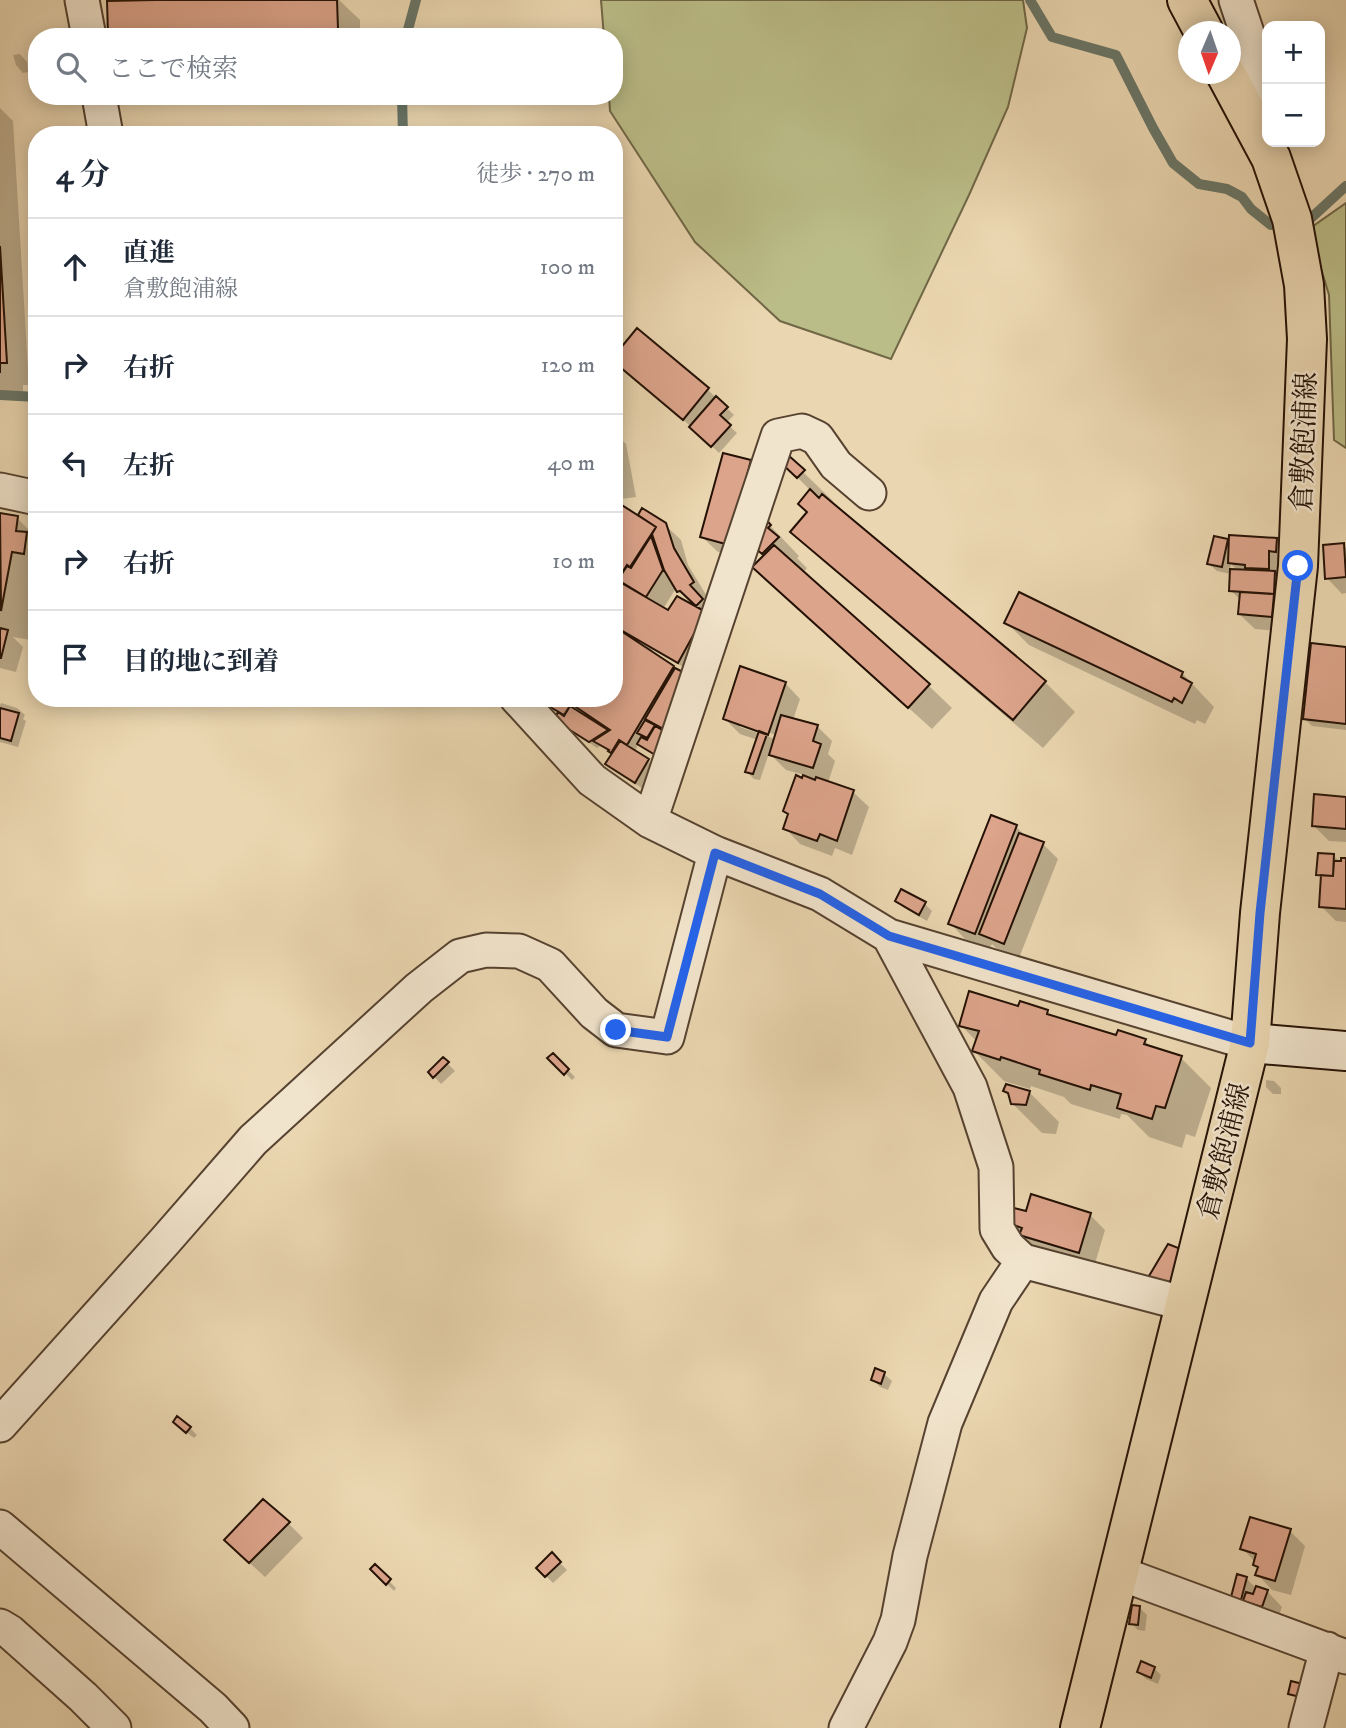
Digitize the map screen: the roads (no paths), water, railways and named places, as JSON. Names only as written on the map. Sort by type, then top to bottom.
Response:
[{"type":"main road","points":[[1187,0],[1198,21]]},
{"type":"main road","name":"倉敷飽浦線","points":[[1080,1728],[1250,1043],[1260,913],[1298,566],[1307,339],[1304,285],[1292,219],[1273,150],[1232,84]]},
{"type":"main road","points":[[1250,1043],[1346,1051]]},
{"type":"street","points":[[82,0],[87,28]]},
{"type":"street","points":[[1236,0],[1264,84]]},
{"type":"street","points":[[101,105],[104,126]]},
{"type":"street","points":[[650,821],[778,436],[802,431],[817,438],[836,465],[869,493]]},
{"type":"street","points":[[0,490],[28,496]]},
{"type":"street","points":[[525,707],[592,780],[650,821],[715,853],[820,894],[889,936],[1250,1043]]},
{"type":"street","points":[[0,1425],[253,1140],[419,988],[460,956],[486,950],[519,951],[550,965],[594,1013],[616,1030],[667,1037],[715,853]]},
{"type":"street","points":[[889,936],[970,1087],[996,1167],[997,1229],[1008,1247],[1023,1261],[1186,1304]]},
{"type":"street","points":[[846,1728],[890,1642],[898,1620],[910,1556],[945,1423],[996,1301],[1023,1261]]},
{"type":"street","points":[[0,1527],[213,1708],[232,1728]]},
{"type":"street","points":[[1119,1573],[1337,1653],[1306,1728]]},
{"type":"street","points":[[0,1626],[83,1697],[114,1728]]},
{"type":"waterway","points":[[408,28],[416,0]]},
{"type":"waterway","points":[[1030,0],[1052,37],[1116,55],[1173,163],[1199,184],[1227,189],[1242,197],[1251,209],[1271,225],[1285,222]]},
{"type":"waterway","points":[[402,105],[403,126]]},
{"type":"waterway","points":[[1300,220],[1310,219],[1346,186]]},
{"type":"waterway","points":[[0,395],[28,397]]}]
